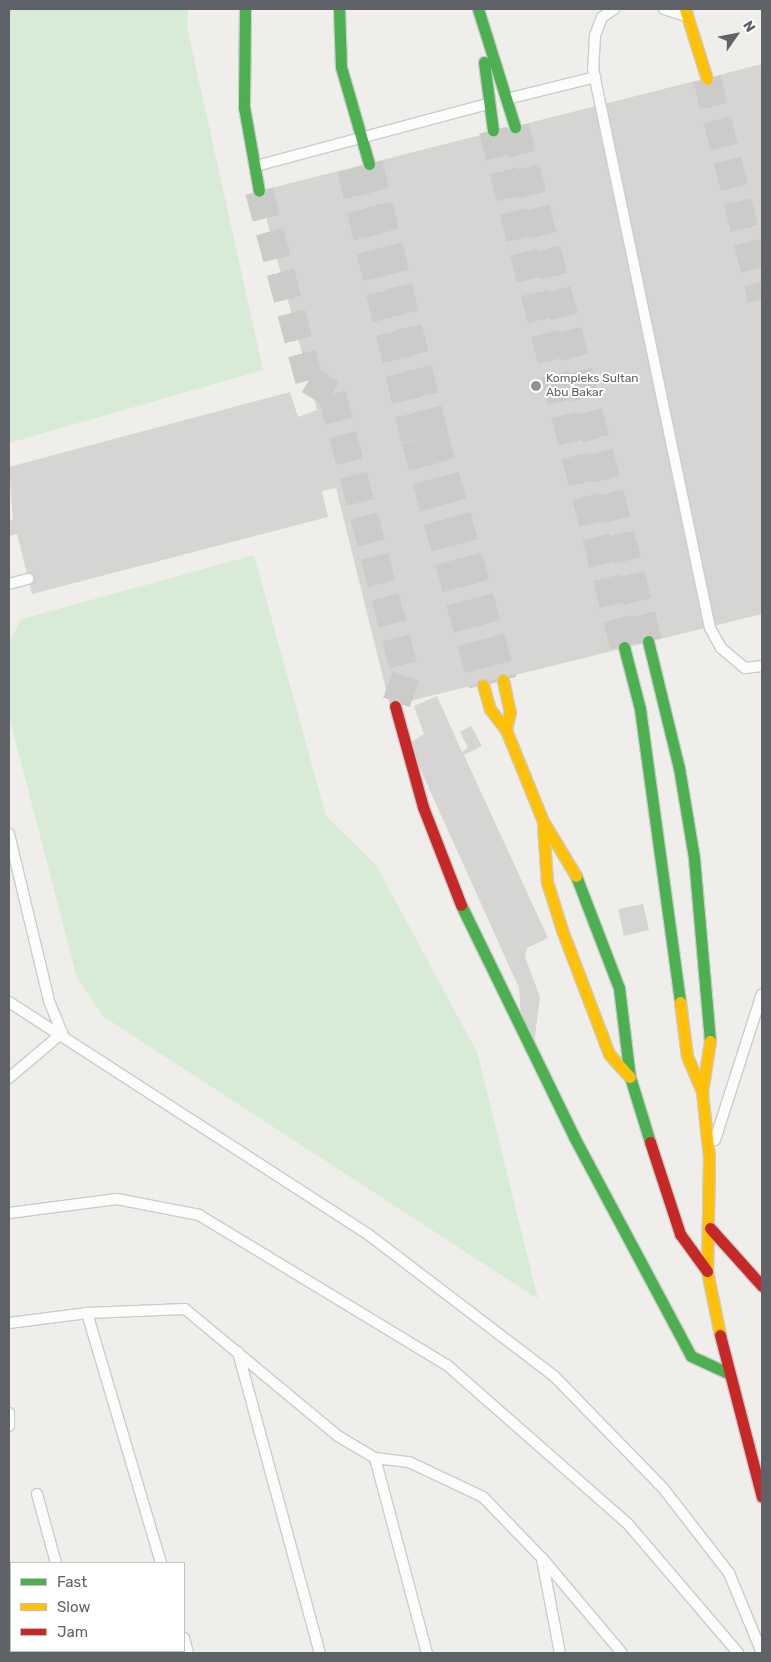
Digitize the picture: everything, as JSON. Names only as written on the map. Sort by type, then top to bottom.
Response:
[{"type":"highway","points":[[245,9],[244,107],[258,191]]},
{"type":"highway","points":[[339,9],[341,67],[349,159]]},
{"type":"highway","points":[[478,9],[482,28],[488,104],[492,125]]},
{"type":"highway","points":[[686,13],[706,79]]},
{"type":"highway","points":[[482,28],[508,99],[515,126]]},
{"type":"highway","points":[[341,67],[364,135],[369,164]]},
{"type":"highway","points":[[648,640],[679,768],[694,858],[710,1044],[702,1092],[709,1158],[710,1228],[708,1271],[728,1373],[762,1497]]},
{"type":"highway","points":[[624,647],[640,708],[687,1056],[702,1092]]},
{"type":"highway","points":[[503,680],[510,712],[506,730]]},
{"type":"highway","points":[[483,685],[490,709],[506,730],[543,821],[579,881],[600,931],[625,1017],[630,1077],[680,1234],[708,1271]]},
{"type":"highway","points":[[395,706],[423,807],[469,925],[574,1138],[691,1356],[728,1373]]},
{"type":"highway","points":[[543,821],[547,882],[562,930],[610,1054],[630,1077]]},
{"type":"highway","points":[[710,1228],[762,1286]]},
{"type":"lane","points":[[614,9],[602,17],[595,35],[595,77],[710,628],[721,648],[745,668],[762,666]]},
{"type":"lane","points":[[664,9],[686,13]]},
{"type":"lane","points":[[253,167],[364,135],[595,77]]},
{"type":"lane","points":[[457,112],[492,125],[515,126]]},
{"type":"lane","points":[[9,584],[28,579]]},
{"type":"lane","points":[[9,834],[49,1001],[62,1033]]},
{"type":"lane","points":[[709,1158],[762,994]]},
{"type":"lane","points":[[9,1002],[62,1033],[369,1234],[554,1376],[664,1488],[729,1573],[762,1652]]},
{"type":"lane","points":[[9,1078],[62,1033]]},
{"type":"lane","points":[[9,1213],[117,1199],[199,1215],[447,1365],[628,1524],[738,1653]]},
{"type":"lane","points":[[9,1323],[87,1313],[185,1309],[338,1436],[375,1458],[409,1462],[483,1497],[542,1558],[622,1653]]},
{"type":"lane","points":[[87,1313],[161,1562]]},
{"type":"lane","points":[[238,1352],[320,1653]]},
{"type":"lane","points":[[9,1412],[9,1426]]},
{"type":"lane","points":[[375,1458],[427,1653]]},
{"type":"lane","points":[[37,1494],[56,1562]]},
{"type":"lane","points":[[542,1558],[560,1653]]},
{"type":"green space","points":[[9,9],[188,9],[187,27],[263,370],[9,443]]},
{"type":"green space","points":[[254,555],[326,816],[376,865],[477,1052],[538,1299],[104,1017],[77,978],[9,716],[9,642],[22,619]]},
{"type":"building","name":"Kompleks Sultan Abu Bakar","points":[[762,64],[762,614],[390,706],[336,488],[322,491],[328,517],[32,594],[17,534],[9,536],[9,521],[13,520],[9,467],[290,392],[298,417],[317,410],[259,191]]},
{"type":"building","points":[[437,696],[462,752],[468,748],[460,732],[471,726],[482,746],[464,755],[548,938],[527,948],[525,957],[540,997],[534,1044],[521,1019],[519,988],[409,744],[424,734],[414,706]]},
{"type":"building","points":[[643,904],[649,930],[624,936],[618,909]]},
{"type":"tunnel","points":[[707,79],[762,299]]},
{"type":"tunnel","points":[[515,127],[648,641]]},
{"type":"tunnel","points":[[493,130],[624,647]]},
{"type":"tunnel","points":[[369,164],[434,435],[503,680]]},
{"type":"tunnel","points":[[351,169],[415,440],[483,685]]},
{"type":"tunnel","points":[[259,191],[309,380],[332,394],[406,676],[395,706]]},
{"type":"traffic: fast","points":[[245,9],[244,107],[259,191]]},
{"type":"traffic: fast","points":[[339,9],[341,67],[369,164]]},
{"type":"traffic: fast","points":[[478,9],[515,127]]},
{"type":"traffic: fast","points":[[484,62],[493,130]]},
{"type":"traffic: fast","points":[[648,641],[679,768],[694,858],[710,1041]]},
{"type":"traffic: fast","points":[[624,647],[640,709],[680,1002]]},
{"type":"traffic: fast","points":[[576,876],[619,988],[630,1077],[650,1142]]},
{"type":"traffic: fast","points":[[461,905],[574,1137],[691,1356],[728,1373]]},
{"type":"traffic: slow","points":[[685,9],[707,79]]},
{"type":"traffic: slow","points":[[503,680],[510,712],[506,730],[543,821],[576,876]]},
{"type":"traffic: slow","points":[[483,685],[490,709],[506,730]]},
{"type":"traffic: slow","points":[[543,825],[547,882],[562,930],[609,1054],[630,1077]]},
{"type":"traffic: slow","points":[[680,1002],[687,1056],[702,1091]]},
{"type":"traffic: slow","points":[[710,1041],[702,1092],[709,1158],[707,1271],[720,1335]]},
{"type":"traffic: jam","points":[[395,706],[423,807],[461,905]]},
{"type":"traffic: jam","points":[[650,1142],[680,1234],[707,1271]]},
{"type":"traffic: jam","points":[[710,1228],[762,1286]]},
{"type":"traffic: jam","points":[[720,1335],[762,1497]]},
{"type":"place","name":"Kompleks Sultan Abu Bakar","points":[[536,386]]}]
